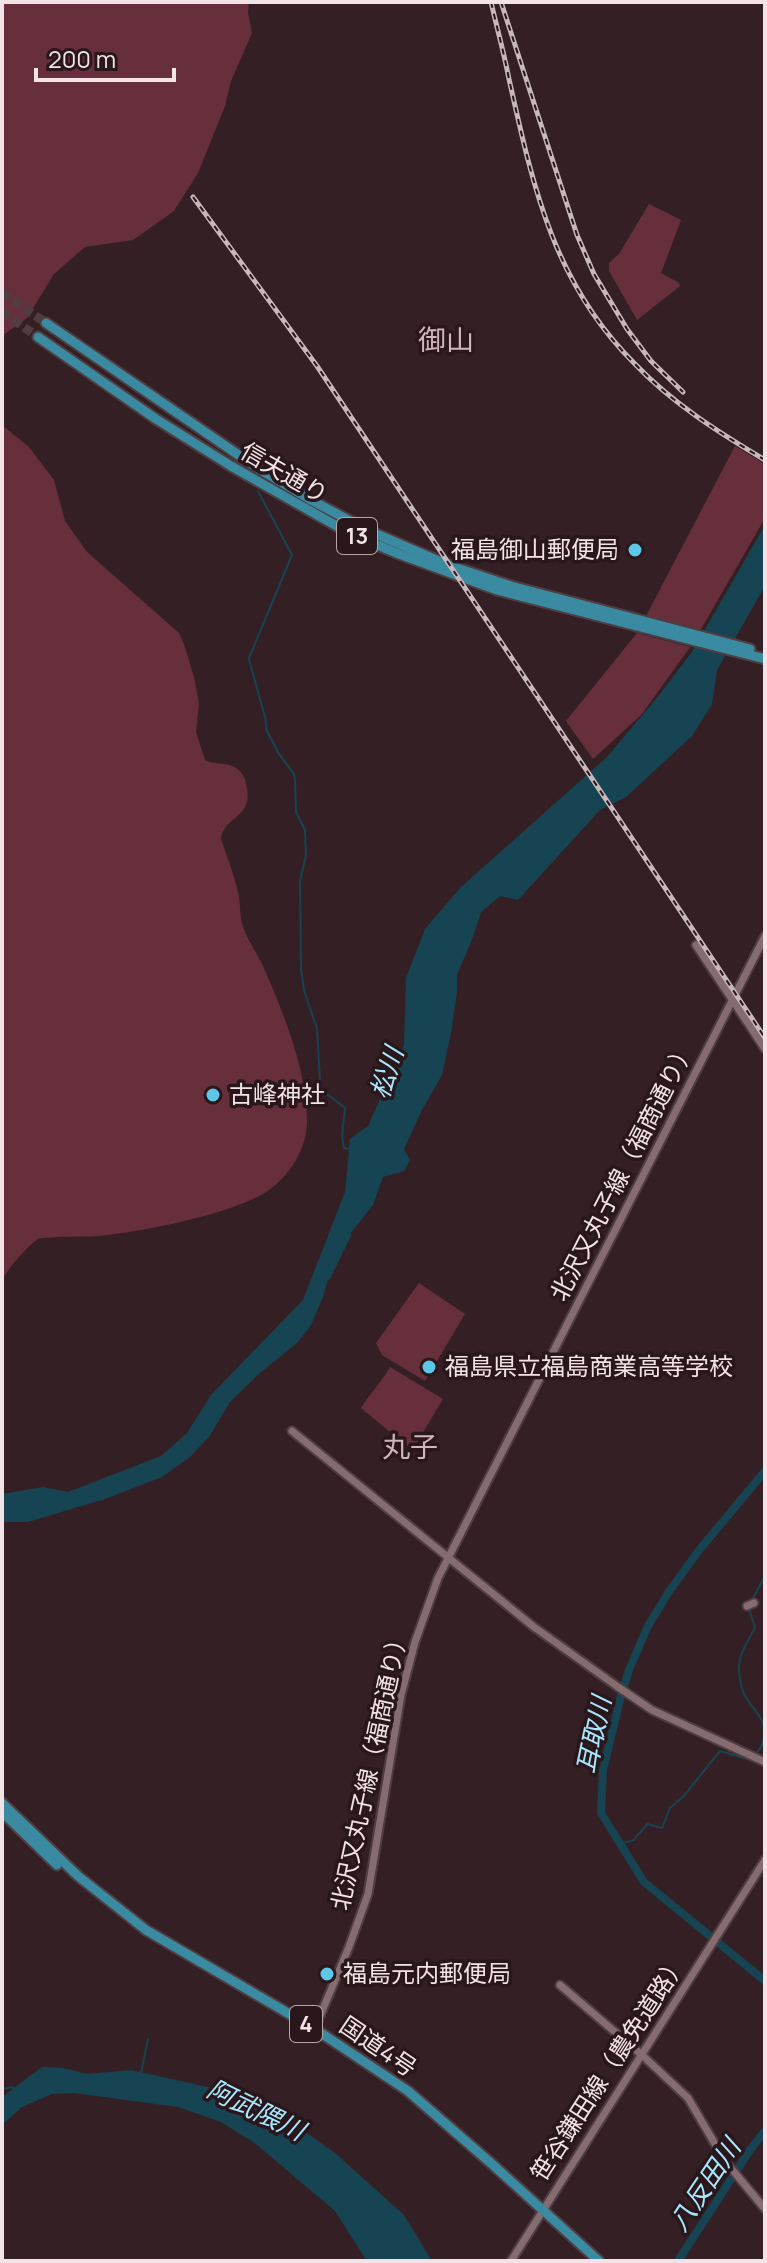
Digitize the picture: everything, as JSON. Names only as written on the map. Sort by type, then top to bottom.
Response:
[{"type":"highway","name":"信夫通り","points":[[46,323],[259,469],[342,518],[403,547],[471,574],[765,659]]},
{"type":"highway","name":"信夫通り","points":[[38,337],[156,419],[349,533],[497,590],[765,652]]},
{"type":"highway","name":"国道4号","points":[[2,1803],[78,1876],[130,1919],[375,2073],[423,2110],[599,2261]]},
{"type":"highway","name":"国道4号","points":[[2,1812],[81,1887],[141,1933],[314,2032]]},
{"type":"highway","name":"国道4号","points":[[541,2211],[591,2261]]},
{"type":"street","name":"北沢又丸子線（福商通り）","points":[[314,2032],[368,1894],[401,1695],[419,1631],[448,1557],[765,936]]},
{"type":"street","points":[[696,945],[765,1049]]},
{"type":"street","points":[[292,1431],[534,1627],[623,1690],[652,1710],[765,1762]]},
{"type":"street","name":"笹谷鎌田線（農免道路）","points":[[511,2261],[765,1860]]},
{"type":"street","points":[[560,1985],[688,2098],[729,2166],[765,2209]]},
{"type":"shaded area","points":[[2,2],[249,2],[252,33],[198,173],[174,211],[133,240],[85,247],[54,274],[27,318],[2,336]]},
{"type":"shaded area","points":[[649,204],[681,220],[661,273],[680,286],[637,320],[609,271],[609,263],[619,254]]},
{"type":"shaded area","points":[[2,425],[29,447],[54,480],[65,521],[87,552],[179,633],[194,677],[199,704],[196,732],[205,760],[232,766],[240,771],[246,781],[246,804],[227,825],[221,839],[239,896],[243,927],[263,966],[293,1043],[303,1083],[307,1123],[304,1143],[290,1169],[277,1184],[254,1199],[211,1214],[138,1230],[99,1236],[38,1239],[18,1258],[2,1280]]},
{"type":"shaded area","points":[[735,446],[765,464],[765,518],[700,631],[646,616]]},
{"type":"shaded area","points":[[637,633],[690,647],[642,714],[593,759],[566,721]]},
{"type":"shaded area","points":[[419,1283],[465,1314],[425,1381],[382,1355],[376,1343]]},
{"type":"shaded area","points":[[390,1367],[443,1399],[416,1444],[407,1446],[361,1408]]},
{"type":"water","points":[[765,525],[765,586],[717,670],[712,704],[692,736],[626,797],[600,810],[518,900],[500,896],[481,912],[457,975],[451,1033],[442,1075],[404,1149],[410,1160],[404,1171],[383,1177],[373,1205],[335,1253],[323,1297],[310,1327],[296,1344],[230,1402],[209,1437],[190,1457],[162,1477],[105,1499],[28,1522],[2,1522],[2,1494],[43,1487],[68,1492],[161,1456],[187,1433],[211,1395],[303,1300],[345,1192],[350,1139],[368,1126],[404,1045],[406,978],[425,929],[460,888],[607,757],[656,699],[692,652]]},
{"type":"water","name":"阿武隈川","points":[[42,2067],[87,2074],[131,2070],[212,2088],[280,2114],[335,2153],[404,2215],[432,2261],[367,2261],[335,2211],[256,2144],[221,2122],[178,2107],[74,2093],[52,2094],[22,2107],[2,2125],[2,2097]]},
{"type":"waterway","points":[[258,491],[292,555],[249,658],[267,731],[294,774],[296,812],[305,830],[306,855],[300,881],[304,990],[317,1029],[320,1082],[323,1091],[345,1108],[343,1143],[344,1148],[351,1150]]},
{"type":"waterway","name":"松川","points":[[327,1276],[347,1235]]},
{"type":"waterway","name":"耳取川","points":[[765,1471],[700,1549],[648,1626],[621,1696],[603,1770],[601,1813],[644,1882],[765,1981]]},
{"type":"waterway","points":[[752,1600],[765,1576]]},
{"type":"waterway","points":[[749,1609],[755,1628],[742,1652],[739,1673],[745,1696],[764,1729],[763,1741],[755,1754]]},
{"type":"waterway","points":[[620,1844],[634,1840],[647,1824],[662,1828],[670,1808],[683,1797],[720,1751],[747,1759]]},
{"type":"waterway","points":[[141,2073],[148,2039]]},
{"type":"waterway","points":[[2,2089],[16,2089]]},
{"type":"waterway","name":"八反田川","points":[[678,2261],[765,2131]]},
{"type":"tunnel","points":[[2,293],[46,323]]},
{"type":"tunnel","points":[[2,312],[38,337]]},
{"type":"railway","points":[[491,2],[538,195],[565,266],[584,300],[606,332],[664,391],[713,428],[765,460]]},
{"type":"railway","points":[[501,2],[577,235],[594,274],[627,329],[651,361],[683,392]]},
{"type":"railway","points":[[193,197],[317,366],[765,1038]]},
{"type":"place","name":"福島御山郵便局","points":[[635,550]]},
{"type":"place","name":"古峰神社","points":[[213,1095]]},
{"type":"place","name":"福島県立福島商業高等学校","points":[[429,1367]]},
{"type":"place","name":"福島元内郵便局","points":[[327,1974]]},
{"type":"district","name":"御山","points":[[446,340]]},
{"type":"district","name":"丸子","points":[[410,1447]]}]
